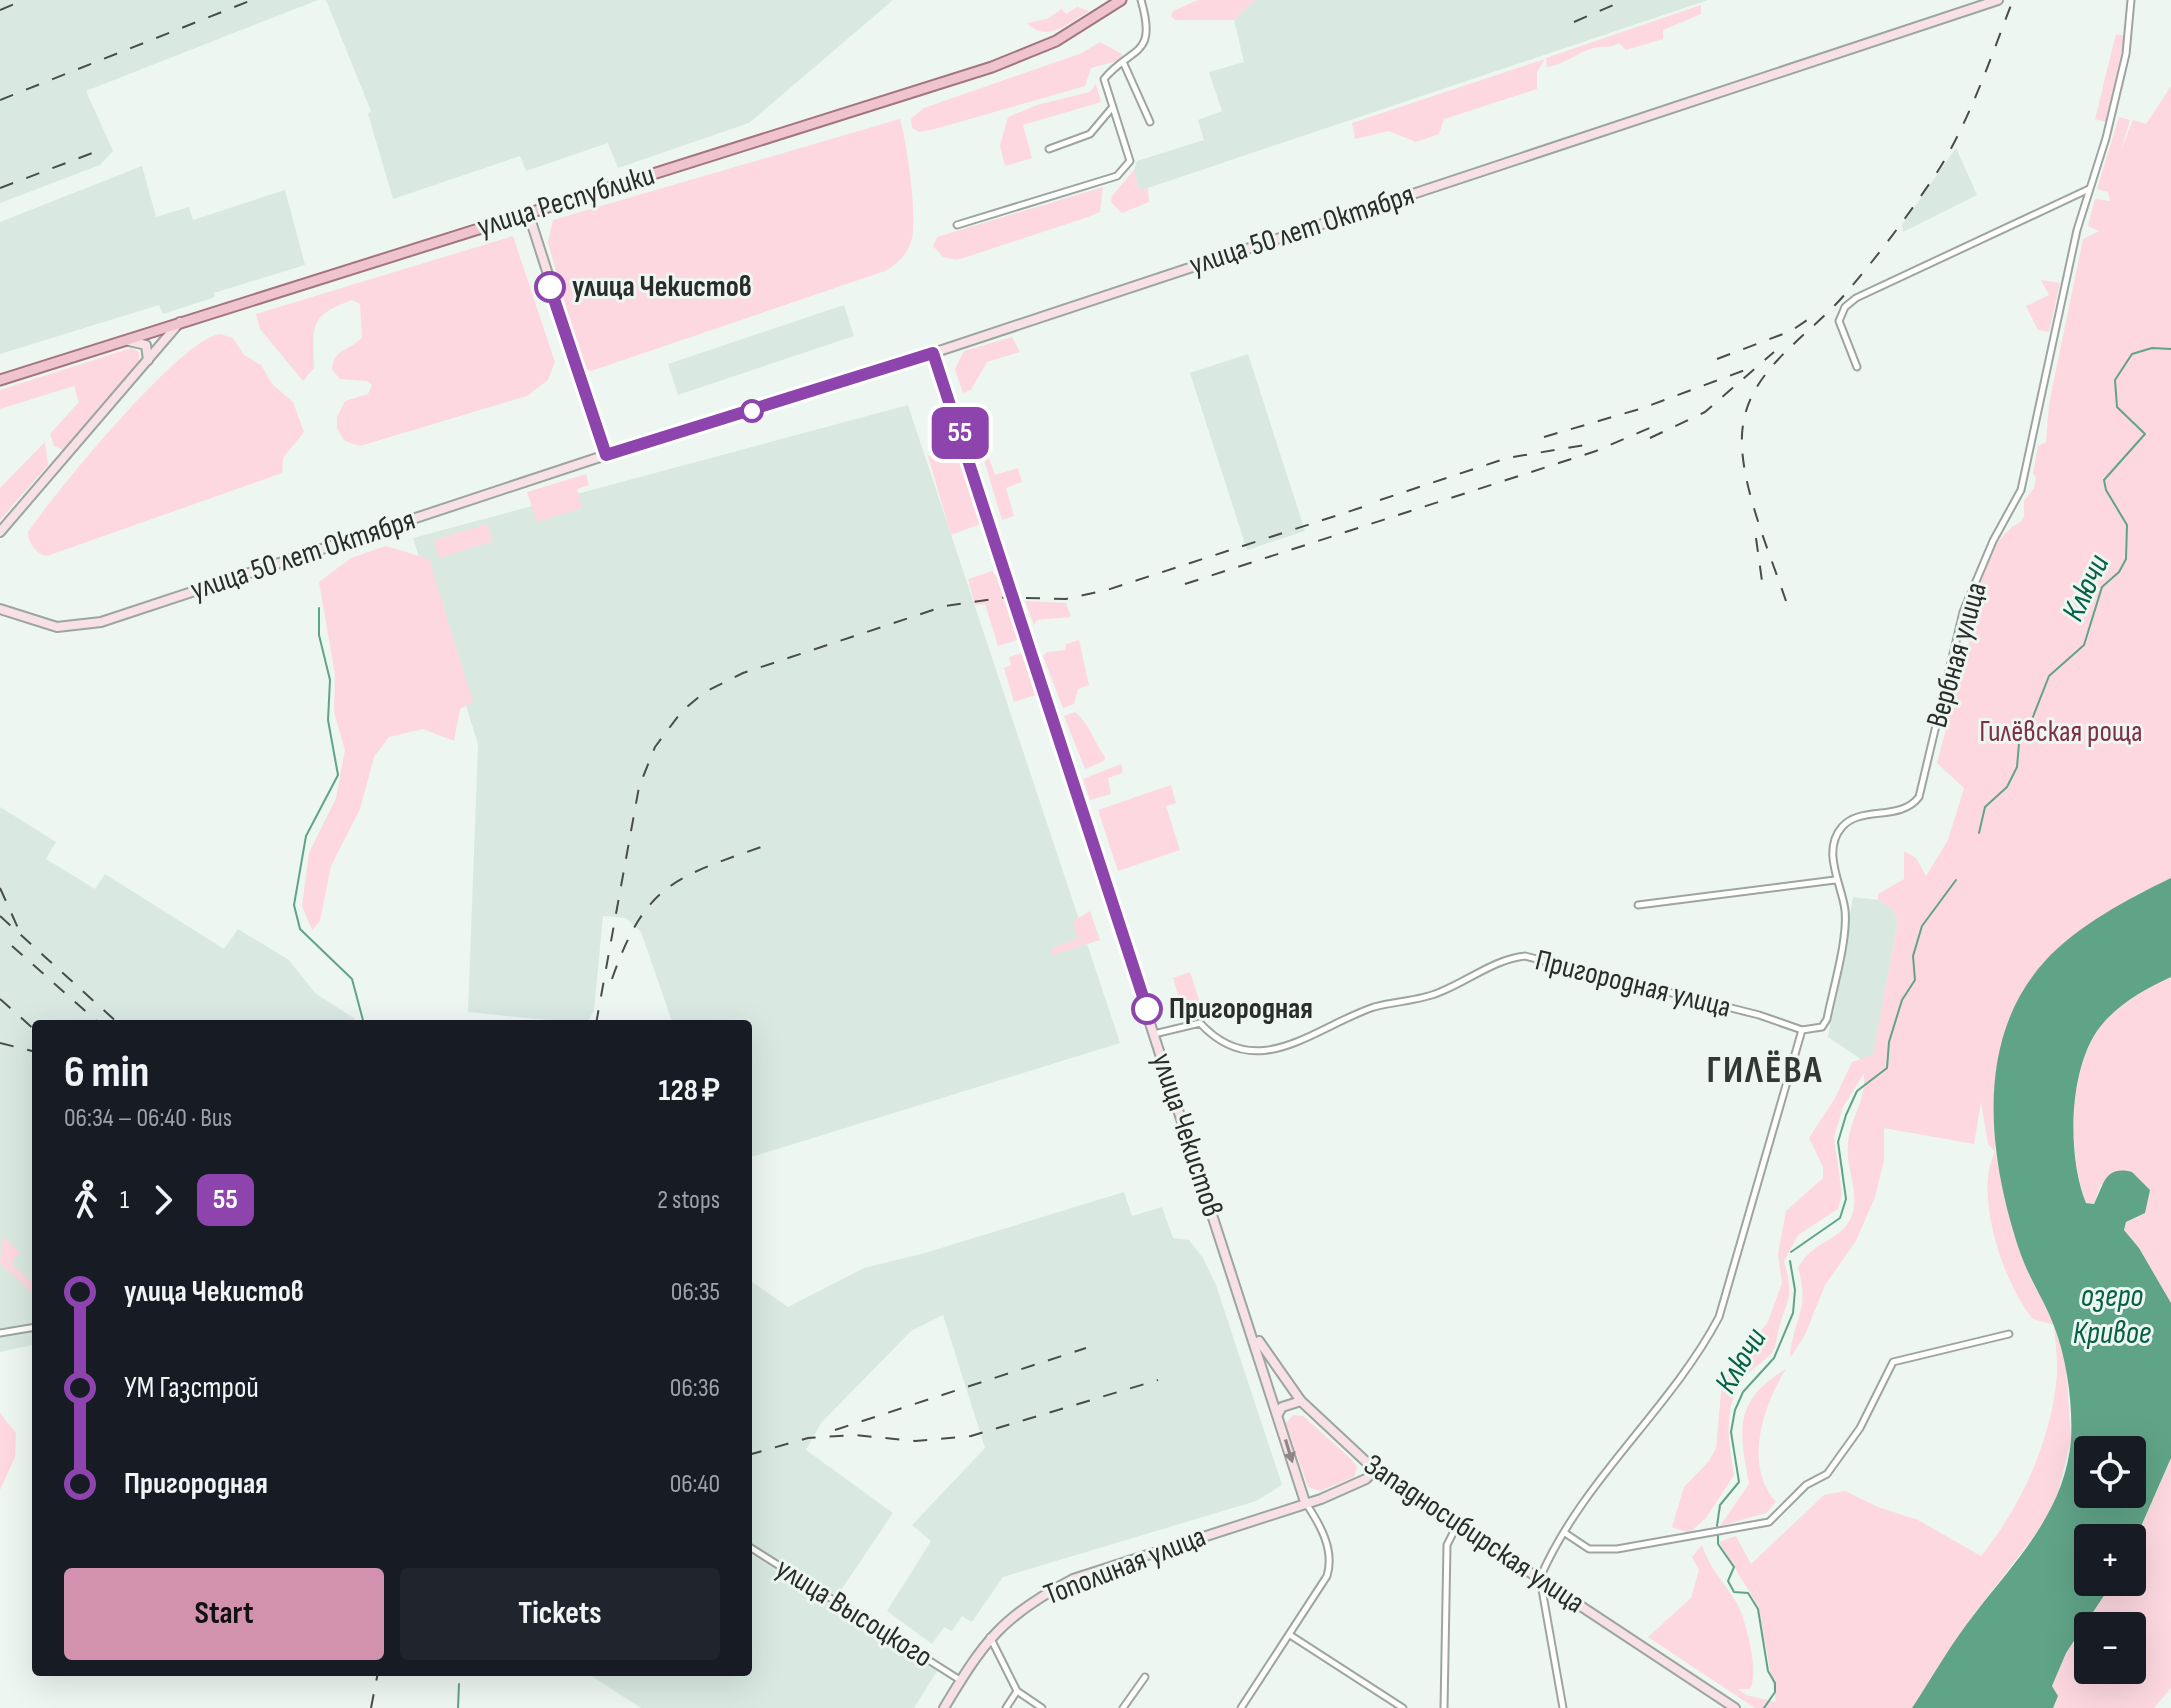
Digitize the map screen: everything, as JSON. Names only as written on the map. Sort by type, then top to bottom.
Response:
[{"type":"main road","name":"улица Республики","points":[[0,380],[992,67],[1056,41],[1121,0]]},
{"type":"main road","name":"улица 50 лет Октября","points":[[0,609],[52,627],[93,624],[606,455],[933,353],[1998,0]]},
{"type":"main road","points":[[528,212],[606,455]]},
{"type":"main road","points":[[0,532],[180,322]]},
{"type":"main road","points":[[124,341],[146,345],[149,355],[147,363]]},
{"type":"main road","name":"улица Чекистов","points":[[933,353],[1249,1323]]},
{"type":"main road","points":[[1249,1323],[1305,1502]]},
{"type":"main road","name":"Западносибирская улица","points":[[1249,1323],[1301,1401],[1375,1470],[1735,1708]]},
{"type":"main road","points":[[1278,1414],[1282,1407],[1301,1401]]},
{"type":"main road","name":"Тополиная улица","points":[[944,1708],[990,1636],[1038,1597],[1073,1579],[1305,1502],[1366,1479],[1375,1470]]},
{"type":"street","points":[[957,225],[1117,176],[1130,161],[1104,79],[1145,43],[1141,0]]},
{"type":"street","name":"Вербная улица","points":[[1835,880],[1835,850],[1844,824],[1854,818],[1905,810],[1919,797],[1963,612],[1993,541],[2021,490],[2077,230],[2126,54],[2131,0]]},
{"type":"street","points":[[1124,64],[1150,122]]},
{"type":"street","points":[[1049,149],[1090,134],[1111,109]]},
{"type":"street","points":[[1857,367],[1839,321],[1845,307],[1856,298],[2090,188]]},
{"type":"street","points":[[1563,1708],[1540,1578],[1588,1495],[1694,1359],[1719,1317],[1802,1030],[1817,1030],[1827,1019],[1846,917],[1835,880],[1638,905]]},
{"type":"street","name":"Пригородная улица","points":[[1154,1034],[1200,1023],[1212,1036],[1240,1050],[1284,1048],[1374,1008],[1436,994],[1509,959],[1525,956],[1759,1015],[1802,1030]]},
{"type":"street","points":[[0,1333],[32,1328]]},
{"type":"street","points":[[1565,1533],[1589,1549],[1617,1549],[1769,1522],[1806,1485],[1827,1474],[1860,1428],[1893,1362],[2009,1334]]},
{"type":"street","points":[[1241,1708],[1327,1576],[1332,1561],[1316,1519],[1305,1502]]},
{"type":"street","points":[[1444,1708],[1447,1545],[1458,1524]]},
{"type":"street","name":"улица Высоцкого","points":[[752,1549],[960,1680]]},
{"type":"street","points":[[1290,1635],[1403,1708]]},
{"type":"street","points":[[990,1636],[1017,1691],[1042,1708]]},
{"type":"street","points":[[1123,1708],[1145,1677]]},
{"type":"street","points":[[1006,1708],[1017,1691]]},
{"type":"shaded area","points":[[0,0],[318,0],[86,91],[113,151],[100,165],[0,203]]},
{"type":"shaded area","points":[[326,0],[893,0],[749,123],[618,168],[608,143],[526,171],[520,156],[393,199],[368,114],[371,111]]},
{"type":"shaded area","points":[[1255,0],[1708,0],[1139,191],[1134,170],[1137,161],[1204,140],[1198,120],[1222,111],[1209,72],[1244,62],[1234,20]]},
{"type":"shaded area","points":[[1956,148],[1977,195],[1903,232],[1902,225]]},
{"type":"shaded area","points":[[142,166],[156,217],[189,207],[193,220],[285,190],[305,265],[214,293],[215,297],[163,314],[159,305],[0,354],[0,222]]},
{"type":"shaded area","points":[[844,305],[854,336],[678,395],[668,364]]},
{"type":"shaded area","points":[[1248,354],[1305,531],[1247,550],[1190,373]]},
{"type":"shaded area","points":[[908,405],[1120,1043],[752,1157],[752,1020],[672,1020],[641,932],[626,918],[603,916],[594,1011],[588,1020],[547,1020],[468,1012],[478,744],[413,538]]},
{"type":"shaded area","points":[[0,807],[56,842],[46,859],[95,889],[105,874],[224,949],[238,929],[289,960],[315,993],[355,1019],[32,1020],[32,1345],[0,1352]]},
{"type":"shaded area","points":[[1853,897],[1878,900],[1892,908],[1898,921],[1873,1058],[1861,1059],[1828,1037]]},
{"type":"shaded area","points":[[1124,1192],[1132,1216],[1162,1207],[1173,1238],[1189,1240],[1203,1258],[1216,1285],[1282,1485],[1256,1501],[1003,1577],[972,1622],[962,1616],[952,1631],[944,1627],[932,1644],[887,1611],[931,1541],[912,1525],[985,1448],[943,1315],[911,1331],[821,1423],[806,1450],[893,1513],[837,1596],[752,1543],[752,1282],[788,1307],[864,1268],[925,1253]]},
{"type":"shaded area","points":[[752,1555],[937,1671],[914,1708],[641,1708],[591,1676],[752,1676]]},
{"type":"green space","points":[[1198,0],[1255,0],[1234,20],[1175,20],[1171,16],[1173,11]]},
{"type":"green space","points":[[1701,5],[1701,14],[1663,30],[1663,39],[1626,50],[1619,43],[1594,48],[1547,67],[1546,58]]},
{"type":"green space","points":[[1077,7],[1089,11],[1058,29],[1042,32],[1027,23],[1047,19],[1062,9],[1066,14]]},
{"type":"green space","points":[[2116,34],[2125,36],[2106,122],[2095,119]]},
{"type":"green space","points":[[1100,42],[1122,54],[1121,60],[1091,68],[1085,86],[931,130],[919,132],[912,128],[911,119],[924,108],[1082,53]]},
{"type":"green space","points":[[1545,59],[1537,72],[1537,89],[1444,119],[1439,134],[1416,142],[1389,131],[1355,139],[1352,123]]},
{"type":"green space","points":[[1096,84],[1101,102],[1023,125],[1032,158],[1005,166],[1000,146],[1008,117],[1037,105],[1090,92]]},
{"type":"green space","name":"Гилёвская роща","points":[[2171,86],[2171,878],[2134,896],[2015,1007],[2003,1041],[1995,1080],[1995,1152],[1988,1144],[1981,1102],[1974,1144],[1884,1128],[1884,1160],[1875,1197],[1856,1241],[1825,1285],[1805,1335],[1790,1358],[1803,1295],[1798,1268],[1810,1253],[1843,1229],[1852,1214],[1854,1194],[1848,1144],[1863,1093],[1864,1073],[1843,1107],[1834,1137],[1842,1194],[1838,1209],[1798,1235],[1784,1261],[1789,1291],[1775,1347],[1742,1380],[1734,1396],[1729,1429],[1734,1475],[1706,1518],[1689,1533],[1672,1527],[1684,1487],[1709,1461],[1716,1448],[1722,1382],[1768,1322],[1782,1283],[1778,1254],[1786,1211],[1823,1178],[1823,1167],[1809,1138],[1835,1098],[1852,1062],[1873,1055],[1898,921],[1892,908],[1878,900],[1878,894],[1904,879],[1904,851],[1916,858],[1926,876],[1948,840],[1964,788],[1937,763],[1987,563],[2001,538],[2024,517],[2024,501],[2034,488],[2036,477],[2033,473],[2038,446],[2046,442],[2049,404],[2083,239],[2099,231],[2088,226],[2095,199],[2110,201],[2108,192],[2097,189],[2119,117],[2130,120],[2121,150],[2133,120],[2146,124]]},
{"type":"green space","points":[[900,119],[906,144],[913,228],[908,249],[894,265],[885,271],[591,371],[582,367],[548,242],[553,220]]},
{"type":"green space","points":[[1134,170],[1139,190],[1148,188],[1149,202],[1122,213],[1111,202],[1112,196]]},
{"type":"green space","points":[[1103,187],[1100,212],[1088,217],[957,260],[943,257],[933,246],[937,237]]},
{"type":"green space","points":[[513,236],[555,362],[548,380],[527,396],[360,446],[345,441],[337,429],[337,417],[345,401],[368,394],[372,385],[367,381],[340,379],[332,370],[339,354],[362,337],[360,304],[352,300],[320,317],[314,332],[314,368],[303,381],[260,329],[256,314]]},
{"type":"green space","points":[[2041,280],[2060,283],[2049,332],[2038,330],[2026,306],[2049,295]]},
{"type":"green space","points":[[220,334],[233,338],[244,355],[261,365],[272,384],[293,402],[304,432],[283,458],[282,473],[47,556],[36,550],[28,532],[90,454],[177,361],[202,342]]},
{"type":"green space","points":[[1012,337],[1020,352],[987,362],[971,390],[963,393],[955,369],[964,351]]},
{"type":"green space","points":[[131,348],[139,352],[139,361],[63,450],[54,446],[50,434],[79,402],[74,386],[0,409],[0,390]]},
{"type":"green space","points":[[983,441],[995,475],[1018,468],[1022,482],[1006,488],[1014,516],[1002,520],[979,443]]},
{"type":"green space","points":[[45,442],[48,465],[0,520],[0,488]]},
{"type":"green space","points":[[956,446],[983,523],[951,535],[928,456]]},
{"type":"green space","points":[[586,474],[589,485],[577,489],[582,508],[537,522],[527,492]]},
{"type":"green space","points":[[487,524],[493,541],[439,558],[434,540]]},
{"type":"green space","points":[[386,546],[429,559],[473,702],[460,709],[454,741],[423,729],[389,737],[374,757],[360,809],[331,866],[320,921],[312,930],[302,906],[309,853],[336,798],[345,750],[334,712],[335,675],[319,582],[351,558]]},
{"type":"green space","points":[[992,571],[1003,585],[1020,639],[998,646],[985,604],[975,605],[968,579]]},
{"type":"green space","points":[[1025,601],[1066,603],[1071,617],[1037,620],[1034,625]]},
{"type":"green space","points":[[1079,640],[1089,685],[1078,689],[1074,704],[1063,708],[1043,656],[1047,652],[1065,650],[1066,644]]},
{"type":"green space","points":[[1022,653],[1036,695],[1014,702],[1004,668],[1011,665],[1009,657]]},
{"type":"green space","points":[[1075,712],[1105,757],[1104,761],[1085,769],[1064,716]]},
{"type":"green space","points":[[1121,764],[1123,773],[1108,778],[1111,794],[1090,800],[1083,779]]},
{"type":"green space","points":[[1171,785],[1176,803],[1166,806],[1180,850],[1118,871],[1098,810]]},
{"type":"green space","points":[[1090,911],[1100,940],[1052,955],[1052,948],[1077,939],[1073,921]]},
{"type":"green space","points":[[1190,972],[1203,1012],[1185,1018],[1173,978]]},
{"type":"green space","points":[[2171,977],[2171,1303],[2139,1248],[2124,1230],[2126,1222],[2138,1217],[2101,1184],[2094,1204],[2086,1203],[2076,1161],[2074,1113],[2082,1065],[2089,1044],[2100,1027],[2124,1004]]},
{"type":"green space","points":[[1995,1152],[2020,1253],[2054,1325],[2033,1319],[2022,1304],[2002,1262],[1990,1214],[1988,1191],[1989,1170]]},
{"type":"green space","points":[[3,1236],[20,1252],[11,1263],[32,1281],[32,1292],[0,1263]]},
{"type":"green space","points":[[2054,1325],[2066,1367],[2071,1439],[2057,1495],[2045,1522],[1974,1614],[1912,1708],[1755,1708],[1648,1637],[1691,1598],[1699,1570],[1692,1557],[1702,1545],[1711,1565],[1738,1606],[1750,1642],[1753,1673],[1750,1689],[1738,1689],[1746,1695],[1776,1702],[1758,1606],[1719,1542],[1736,1536],[1751,1564],[1824,1495],[1845,1491],[1878,1507],[1918,1520],[1981,1556],[2021,1494],[2049,1423],[2057,1375]]},
{"type":"green space","points":[[1786,1369],[1770,1400],[1760,1436],[1760,1471],[1776,1502],[1766,1513],[1720,1526],[1749,1484],[1742,1432],[1748,1405],[1756,1393]]},
{"type":"green space","points":[[0,1413],[16,1433],[15,1457],[0,1490]]},
{"type":"green space","points":[[1293,1415],[1303,1416],[1351,1459],[1357,1467],[1354,1477],[1320,1491],[1308,1487],[1286,1424]]},
{"type":"green space","points":[[2171,1458],[2171,1688],[2154,1708],[2053,1708],[2055,1692],[2052,1686],[2074,1641],[2074,1684],[2146,1684],[2146,1612],[2093,1612],[2104,1596],[2146,1596],[2146,1524],[2142,1524]]},
{"type":"water","name":"озеро Кривое","points":[[2171,878],[2171,977],[2115,1011],[2089,1044],[2076,1089],[2074,1138],[2080,1184],[2086,1203],[2094,1204],[2106,1178],[2116,1171],[2132,1172],[2150,1190],[2145,1213],[2126,1222],[2124,1230],[2139,1248],[2171,1303],[2171,1458],[2142,1524],[2074,1524],[2074,1596],[2104,1596],[2093,1612],[2074,1612],[2074,1641],[2052,1686],[2058,1696],[2053,1708],[1912,1708],[1959,1635],[2037,1533],[2067,1466],[2071,1426],[2066,1368],[2059,1339],[2021,1255],[2010,1219],[1995,1142],[1994,1103],[1997,1064],[2006,1027],[2022,993],[2058,948],[2104,914]]},
{"type":"waterway","name":"Ключи","points":[[1979,833],[1985,807],[2007,787],[2017,767],[2019,743],[2029,727],[2049,676],[2084,645],[2102,587],[2119,572],[2126,559],[2127,525],[2106,490],[2104,480],[2145,434],[2117,407],[2115,380],[2132,354],[2152,348],[2171,349]]},
{"type":"waterway","points":[[319,608],[319,635],[330,680],[328,720],[338,775],[306,836],[294,905],[300,929],[352,979],[363,1020]]},
{"type":"waterway","name":"Ключи","points":[[1791,1252],[1840,1218],[1846,1199],[1838,1142],[1846,1115],[1857,1091],[1887,1068],[1889,1042],[1902,1000],[1915,980],[1913,956],[1922,926],[1956,880]]},
{"type":"waterway","name":"Ключи","points":[[1717,1526],[1720,1505],[1739,1482],[1731,1432],[1735,1410],[1743,1392],[1774,1358],[1793,1313],[1795,1290],[1790,1261]]},
{"type":"waterway","name":"Ключи","points":[[1718,1535],[1718,1544],[1734,1567],[1728,1581],[1734,1592],[1748,1593],[1758,1609],[1768,1671],[1775,1683],[1775,1692],[1764,1708]]},
{"type":"waterway","points":[[458,1708],[459,1684]]},
{"type":"railway","points":[[0,10],[24,0]]},
{"type":"railway","points":[[0,100],[252,0]]},
{"type":"railway","points":[[1574,22],[1625,0]]},
{"type":"railway","points":[[1786,601],[1756,513],[1744,466],[1743,425],[1748,404],[1784,353],[1846,293],[1934,177],[1968,113],[2013,0]]},
{"type":"railway","points":[[0,188],[95,152]]},
{"type":"railway","points":[[1717,359],[1791,331],[1813,316]]},
{"type":"railway","points":[[1650,438],[1705,412],[1774,352]]},
{"type":"railway","points":[[1544,437],[1643,408],[1745,370]]},
{"type":"railway","points":[[1185,584],[1596,451],[1659,424]]},
{"type":"railway","points":[[1380,500],[1507,458],[1591,444]]},
{"type":"railway","points":[[1026,598],[1066,599],[1107,590],[1366,506]]},
{"type":"railway","points":[[1756,538],[1762,581]]},
{"type":"railway","points":[[597,1020],[639,787],[655,747],[682,711],[705,692],[743,673],[945,606],[1007,597]]},
{"type":"railway","points":[[612,979],[637,923],[650,904],[666,889],[705,867],[761,847]]},
{"type":"railway","points":[[0,888],[18,928]]},
{"type":"railway","points":[[0,916],[115,1020]]},
{"type":"railway","points":[[12,946],[95,1020]]},
{"type":"railway","points":[[0,999],[32,1027]]},
{"type":"railway","points":[[0,1043],[32,1051]]},
{"type":"railway","points":[[835,1430],[1086,1348]]},
{"type":"railway","points":[[752,1454],[808,1438],[855,1435],[915,1441],[971,1436],[1158,1380]]},
{"type":"railway","points":[[371,1708],[377,1676]]},
{"type":"bus line","name":"55","points":[[550,287],[606,455],[933,353],[1147,1009]]},
{"type":"place","name":"улица Чекистов","points":[[550,287]]},
{"type":"place","name":"Пригородная","points":[[1147,1009]]},
{"type":"district","name":"ГИЛЁВА","points":[[1765,1070]]}]
